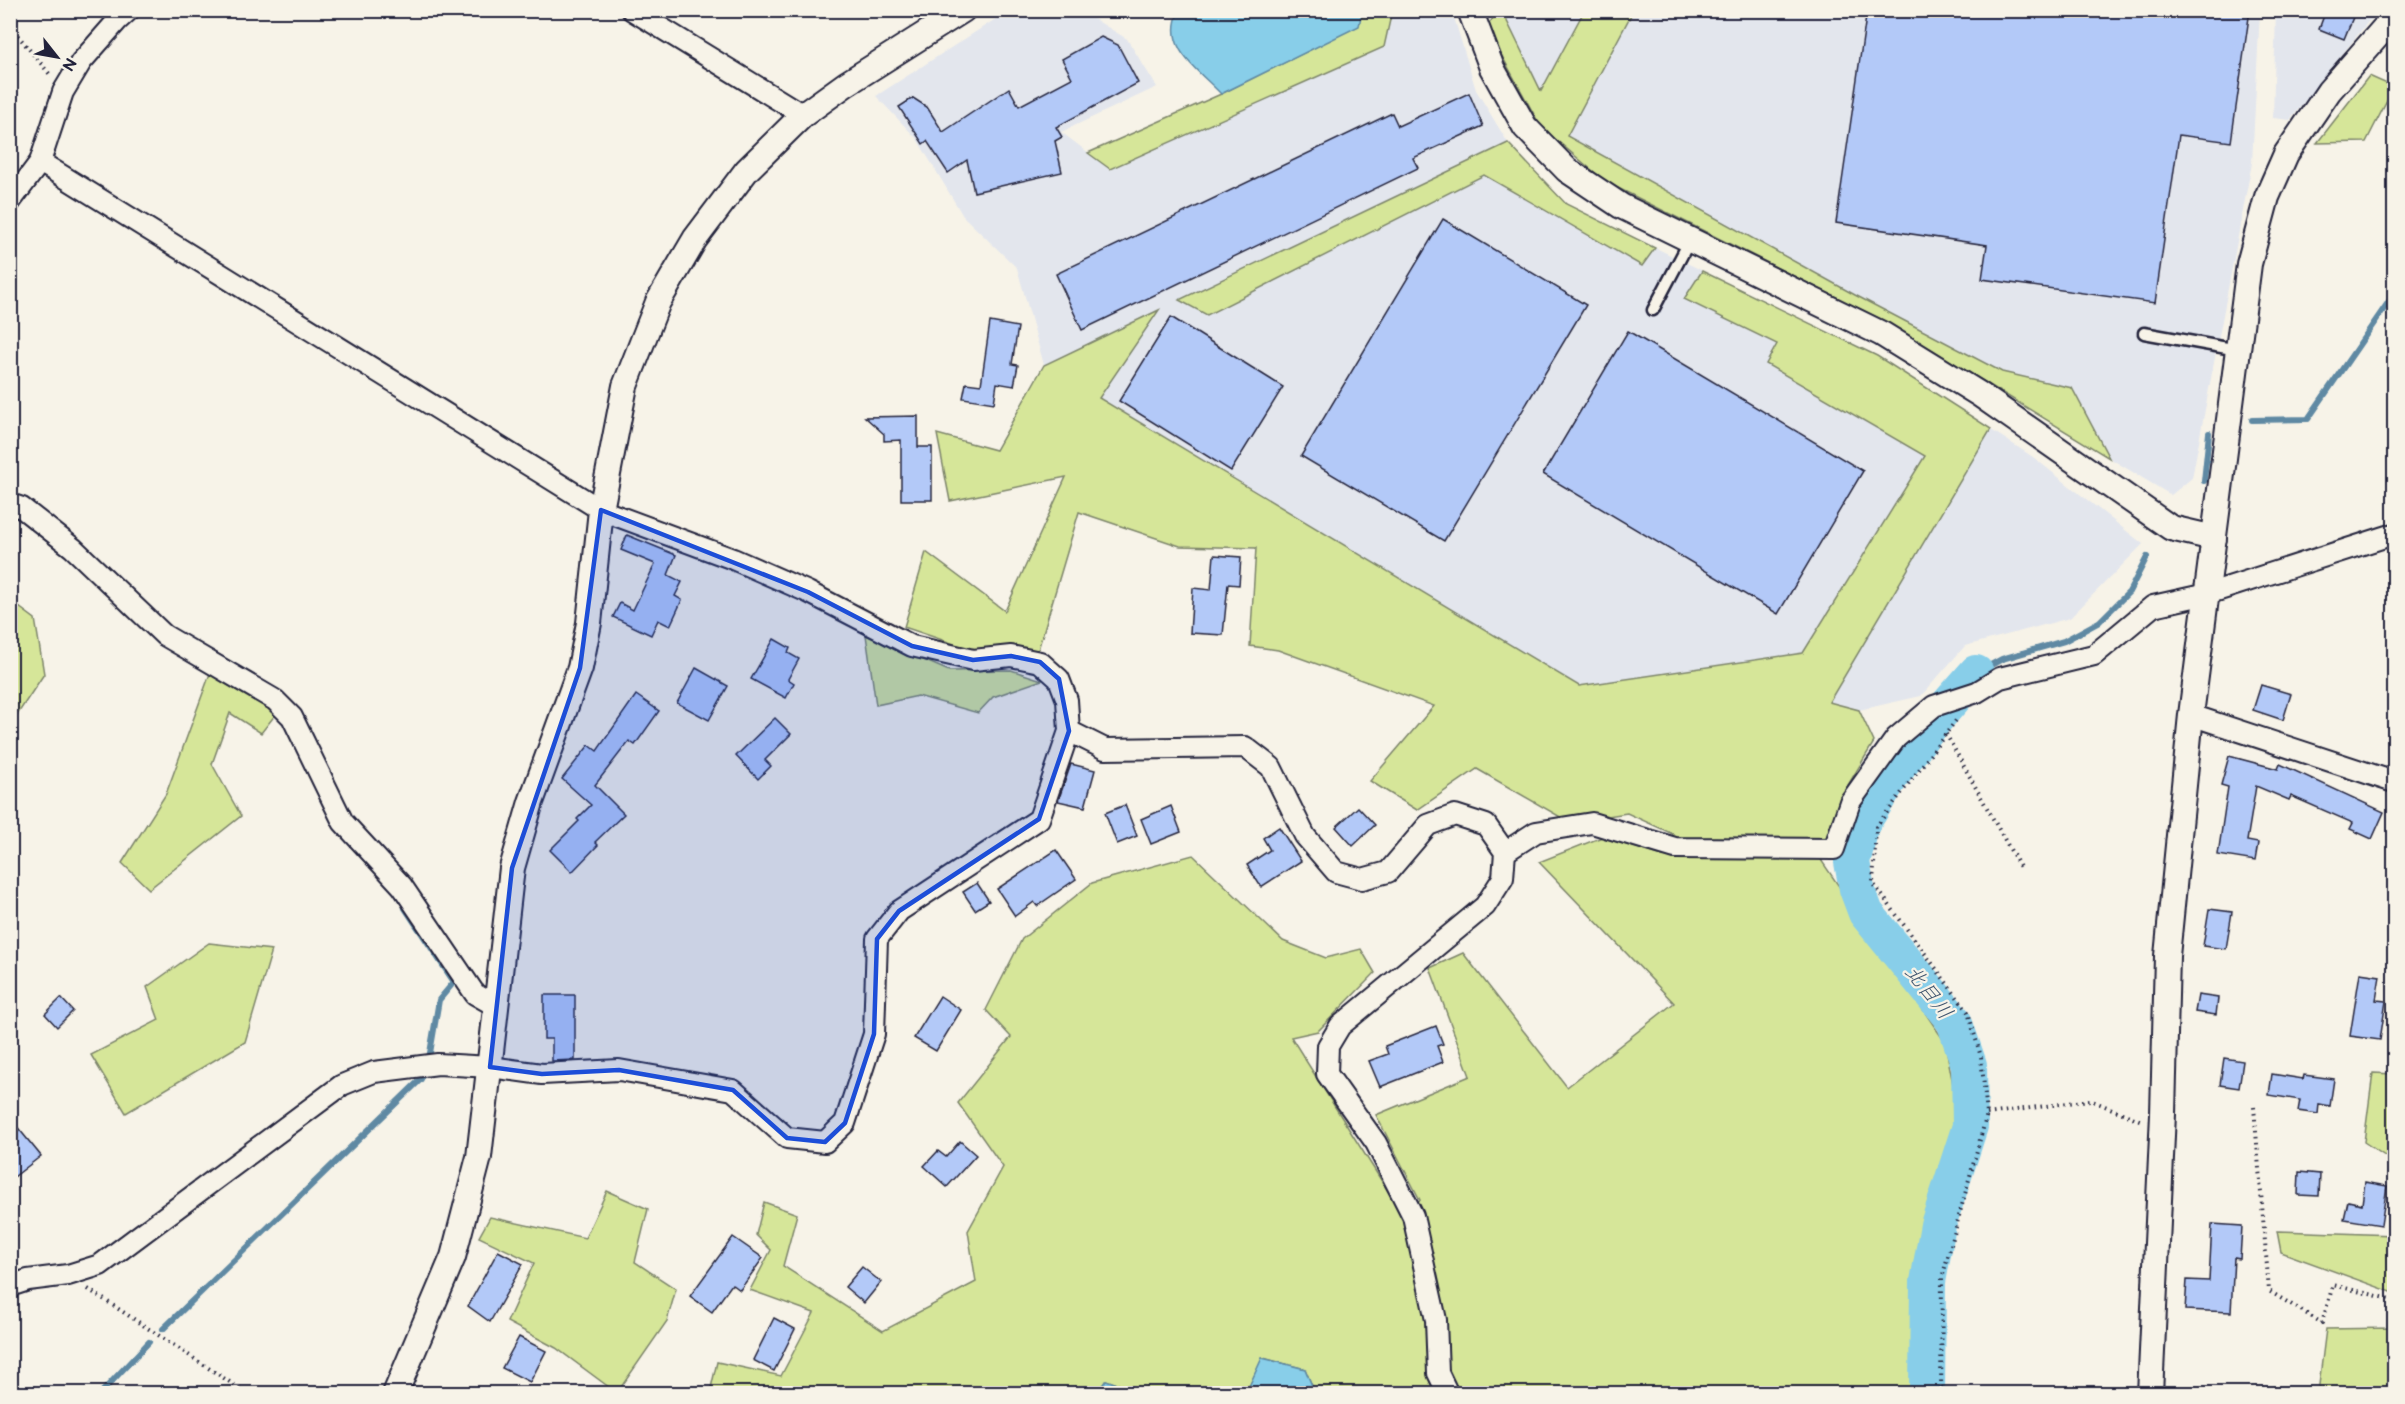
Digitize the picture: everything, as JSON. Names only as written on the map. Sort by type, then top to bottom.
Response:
[{"type":"street","points":[[10,202],[40,162],[63,92],[81,62],[129,10]]},
{"type":"street","points":[[632,10],[803,115]]},
{"type":"street","points":[[395,1394],[453,1257],[479,1157],[512,868],[531,802],[580,668],[589,624],[602,510],[625,386],[658,302],[695,239],[747,170],[803,115],[846,84],[963,10]]},
{"type":"street","points":[[1470,10],[1492,68],[1526,127],[1567,170],[1612,200],[1891,340],[1979,394],[2170,528],[2214,538]]},
{"type":"street","points":[[2150,1394],[2163,1114],[2167,956],[2191,715],[2249,264],[2266,197],[2286,154],[2329,91],[2394,17]]},
{"type":"street","points":[[10,1286],[28,1280],[68,1275],[100,1265],[342,1085],[374,1072],[438,1064],[490,1067],[542,1074],[619,1070],[734,1090],[788,1138],[825,1142],[844,1123],[874,1034],[877,939],[899,910],[1039,819],[1069,731],[1067,700],[1059,679],[1040,662],[1011,656],[973,660],[912,646],[798,587],[733,559],[602,510],[40,162]]},
{"type":"street","points":[[10,504],[22,508],[73,548],[164,635],[275,700],[292,717],[343,822],[402,886],[475,994],[496,1006]]},
{"type":"street","points":[[1505,852],[1536,832],[1593,823],[1675,848],[1834,849],[1850,802],[1896,738],[1934,706],[1977,692],[2000,678],[2094,655],[2153,606],[2207,594],[2394,534]]},
{"type":"street","points":[[2191,715],[2394,782]]},
{"type":"street","points":[[1069,731],[1105,749],[1245,747],[1271,767],[1305,836],[1336,872],[1362,879],[1388,872],[1428,825],[1455,815],[1486,825],[1505,852],[1503,878],[1485,906],[1340,1026],[1328,1046],[1327,1074],[1377,1143],[1413,1216],[1436,1320],[1438,1373],[1448,1394]]},
{"type":"lane","points":[[1653,310],[1690,240]]},
{"type":"lane","points":[[2144,333],[2238,350]]},
{"type":"path","points":[[10,26],[63,92]]},
{"type":"path","points":[[1941,1394],[1942,1278],[1987,1114],[1981,1057],[1968,1011],[1873,883],[1876,827],[1977,692]]},
{"type":"path","points":[[1946,734],[2021,869]]},
{"type":"path","points":[[1987,1114],[2090,1100],[2142,1121],[2163,1114]]},
{"type":"path","points":[[2254,1107],[2269,1291],[2322,1323],[2333,1285],[2394,1300]]},
{"type":"path","points":[[68,1275],[248,1394]]},
{"type":"highlighted area","points":[[601,510],[808,592],[912,646],[973,660],[1011,656],[1040,662],[1059,679],[1069,731],[1039,819],[899,911],[877,939],[874,1034],[845,1123],[825,1142],[787,1138],[733,1090],[619,1070],[542,1074],[490,1067],[512,868],[580,668]]},
{"type":"shaded area","points":[[1008,11],[1081,11],[1127,39],[1157,87],[1061,132],[1110,169],[1383,47],[1392,11],[1452,11],[1476,90],[1508,143],[1566,204],[1877,356],[2033,457],[2143,544],[2070,618],[1965,646],[1921,696],[1859,710],[1828,702],[1803,653],[1579,686],[1099,398],[1158,310],[1044,365],[1017,268],[963,216],[917,139],[876,96]]},
{"type":"shaded area","points":[[1502,11],[1584,11],[1541,92]]},
{"type":"shaded area","points":[[1633,11],[2260,11],[2252,163],[2192,478],[2171,495],[2054,425],[1855,295],[1566,135]]},
{"type":"shaded area","points":[[2276,11],[2382,11],[2368,22],[2290,120],[2273,118]]},
{"type":"green space","points":[[1362,11],[1392,11],[1384,47],[1110,169],[1088,153],[1221,94],[1358,26]]},
{"type":"green space","points":[[1499,11],[1502,11],[1541,91],[1584,11],[1633,11],[1567,136],[1855,295],[2002,372],[2072,388],[2109,458],[1888,323],[1606,182],[1541,127],[1486,27]]},
{"type":"green space","points":[[2369,76],[2394,87],[2366,142],[2317,143]]},
{"type":"green space","points":[[1508,143],[1566,204],[1655,248],[1642,266],[1484,175],[1207,315],[1179,300]]},
{"type":"green space","points":[[1702,271],[1877,356],[1991,429],[1829,702],[1859,710],[1874,742],[1848,785],[1821,860],[1945,1042],[1959,1117],[1930,1225],[1922,1289],[1921,1393],[1315,1393],[1305,1369],[1263,1358],[1246,1393],[1142,1393],[1106,1380],[1097,1394],[721,1394],[711,1388],[717,1362],[781,1376],[814,1313],[750,1290],[771,1250],[756,1235],[764,1202],[797,1214],[783,1266],[883,1331],[976,1282],[968,1231],[1003,1167],[958,1103],[1011,1037],[986,1010],[1022,939],[1092,883],[1193,855],[1283,941],[1326,958],[1361,949],[1375,973],[1318,1031],[1291,1037],[1398,1207],[1420,1200],[1376,1115],[1470,1076],[1430,968],[1463,953],[1567,1087],[1674,1003],[1539,862],[1602,837],[1663,856],[1673,834],[1627,813],[1569,822],[1477,769],[1417,810],[1370,781],[1434,706],[1278,650],[1250,646],[1256,548],[1180,546],[1079,512],[1038,650],[972,650],[904,627],[926,552],[1005,611],[1066,477],[950,501],[937,434],[996,450],[1044,365],[1159,310],[1099,398],[1579,686],[1803,653],[1925,456],[1766,364],[1777,344],[1684,299]]},
{"type":"green space","points":[[11,601],[35,619],[44,674],[11,724]]},
{"type":"green space","points":[[866,635],[949,671],[1011,670],[1042,680],[993,697],[978,713],[918,696],[876,705]]},
{"type":"green space","points":[[211,671],[276,714],[261,733],[230,713],[212,764],[241,816],[149,889],[122,863],[166,794]]},
{"type":"green space","points":[[209,943],[272,950],[245,1042],[126,1113],[91,1055],[159,1020],[147,987]]},
{"type":"green space","points":[[2373,1073],[2394,1074],[2394,1162],[2364,1142]]},
{"type":"green space","points":[[607,1191],[648,1209],[635,1262],[676,1289],[667,1321],[617,1393],[556,1348],[507,1322],[534,1263],[479,1237],[490,1217],[585,1238]]},
{"type":"green space","points":[[2277,1231],[2394,1235],[2394,1293],[2281,1252]]},
{"type":"green space","points":[[2394,1328],[2394,1389],[2386,1393],[2318,1393],[2326,1329]]},
{"type":"water","points":[[1179,10],[1362,11],[1359,26],[1221,94],[1193,66],[1178,46],[1175,24]]},
{"type":"water","points":[[1262,1358],[1305,1369],[1315,1393],[1246,1393]]},
{"type":"water","points":[[1106,1380],[1142,1393],[1097,1393]]},
{"type":"building","points":[[1867,10],[2250,10],[2231,142],[2179,135],[2155,303],[1982,279],[1987,245],[1836,223]]},
{"type":"building","points":[[2326,10],[2356,10],[2344,39],[2319,29]]},
{"type":"building","points":[[1101,37],[1118,45],[1138,83],[1056,127],[1062,137],[1055,141],[1062,172],[974,192],[967,160],[948,173],[927,141],[923,144],[899,107],[913,98],[927,107],[943,132],[1009,88],[1019,106],[1072,78],[1062,59]]},
{"type":"building","points":[[1469,93],[1483,126],[1413,158],[1418,168],[1082,330],[1056,274],[1392,113],[1398,126]]},
{"type":"building","points":[[1443,219],[1586,305],[1444,541],[1301,456]]},
{"type":"building","points":[[1171,317],[1283,387],[1231,471],[1119,401]]},
{"type":"building","points":[[990,322],[1018,327],[1012,364],[1018,365],[1014,386],[997,383],[994,403],[963,398],[966,383],[981,385]]},
{"type":"building","points":[[1628,331],[1863,471],[1778,614],[1543,474]]},
{"type":"building","points":[[918,416],[918,447],[932,447],[932,500],[901,500],[901,440],[884,441],[884,434],[865,417]]},
{"type":"building","points":[[627,535],[676,555],[668,575],[682,582],[675,596],[682,600],[670,626],[658,620],[651,635],[613,617],[620,603],[633,610],[655,564],[621,550]]},
{"type":"building","points":[[1214,555],[1241,557],[1239,585],[1228,584],[1223,635],[1190,633],[1193,588],[1211,590]]},
{"type":"building","points":[[774,639],[790,648],[788,653],[799,659],[788,679],[794,683],[786,698],[751,679]]},
{"type":"building","points":[[696,668],[728,686],[709,720],[677,703]]},
{"type":"building","points":[[2261,685],[2291,694],[2283,720],[2253,710]]},
{"type":"building","points":[[636,695],[659,711],[635,745],[629,741],[595,785],[624,814],[595,842],[598,845],[572,872],[550,850],[579,821],[577,819],[591,805],[562,779],[589,745],[597,751]]},
{"type":"building","points":[[775,718],[791,734],[765,760],[771,766],[758,779],[736,756]]},
{"type":"building","points":[[2229,756],[2278,769],[2280,764],[2384,812],[2372,839],[2350,829],[2353,823],[2291,796],[2289,800],[2256,786],[2247,841],[2258,843],[2255,861],[2218,855],[2228,787],[2221,785]]},
{"type":"building","points":[[1071,764],[1095,770],[1085,807],[1058,801]]},
{"type":"building","points":[[1125,805],[1137,836],[1117,844],[1105,813]]},
{"type":"building","points":[[1171,806],[1181,832],[1151,844],[1141,819]]},
{"type":"building","points":[[1358,807],[1375,825],[1353,846],[1336,827]]},
{"type":"building","points":[[1279,827],[1301,861],[1261,887],[1247,865],[1270,850],[1263,838]]},
{"type":"building","points":[[1056,850],[1076,879],[1037,906],[1034,902],[1015,916],[997,889]]},
{"type":"building","points":[[977,883],[989,901],[975,910],[963,892]]},
{"type":"building","points":[[2209,909],[2232,912],[2226,949],[2203,946]]},
{"type":"building","points":[[2360,973],[2380,976],[2376,1000],[2386,1001],[2380,1040],[2350,1036]]},
{"type":"building","points":[[544,995],[575,995],[575,1060],[552,1061],[552,1039],[544,1039]]},
{"type":"building","points":[[2198,995],[2218,998],[2216,1015],[2195,1012]]},
{"type":"building","points":[[940,996],[961,1010],[936,1051],[914,1038]]},
{"type":"building","points":[[61,998],[73,1011],[57,1027],[45,1014]]},
{"type":"building","points":[[1436,1026],[1443,1044],[1437,1046],[1443,1062],[1380,1087],[1369,1061],[1388,1054],[1385,1046]]},
{"type":"building","points":[[2224,1058],[2243,1061],[2239,1088],[2220,1085]]},
{"type":"building","points":[[2272,1074],[2303,1079],[2304,1075],[2334,1079],[2330,1106],[2319,1104],[2318,1114],[2298,1111],[2300,1100],[2269,1095]]},
{"type":"building","points":[[10,1118],[41,1156],[10,1180]]},
{"type":"building","points":[[960,1141],[976,1155],[947,1187],[924,1166],[938,1151],[946,1157]]},
{"type":"building","points":[[2299,1172],[2320,1174],[2319,1196],[2298,1195]]},
{"type":"building","points":[[2365,1182],[2387,1186],[2381,1225],[2344,1219],[2348,1201],[2362,1204]]},
{"type":"building","points":[[2212,1224],[2242,1226],[2240,1259],[2234,1258],[2231,1312],[2185,1310],[2187,1280],[2209,1281]]},
{"type":"building","points":[[733,1237],[763,1258],[740,1290],[732,1284],[712,1312],[690,1296]]},
{"type":"building","points":[[498,1251],[523,1264],[490,1322],[468,1306]]},
{"type":"building","points":[[862,1267],[881,1282],[864,1303],[845,1287]]},
{"type":"building","points":[[774,1318],[795,1329],[774,1371],[753,1360]]},
{"type":"building","points":[[519,1337],[546,1351],[530,1382],[502,1368]]},
{"type":"waterway","points":[[2252,420],[2308,419],[2394,294]]},
{"type":"waterway","points":[[2204,481],[2209,433]]},
{"type":"waterway","points":[[1976,673],[2002,659],[2064,641],[2099,622],[2129,592],[2147,557]]},
{"type":"waterway","name":"北目川","points":[[1927,1394],[1928,1282],[1938,1225],[1970,1126],[1969,1065],[1954,1021],[1866,913],[1857,889],[1852,862],[1862,824],[1892,775],[1933,722],[1976,673]]},
{"type":"waterway","points":[[405,908],[454,982],[439,1000],[430,1053]]},
{"type":"waterway","points":[[163,1329],[421,1079]]},
{"type":"waterway","points":[[100,1394],[149,1342]]}]
